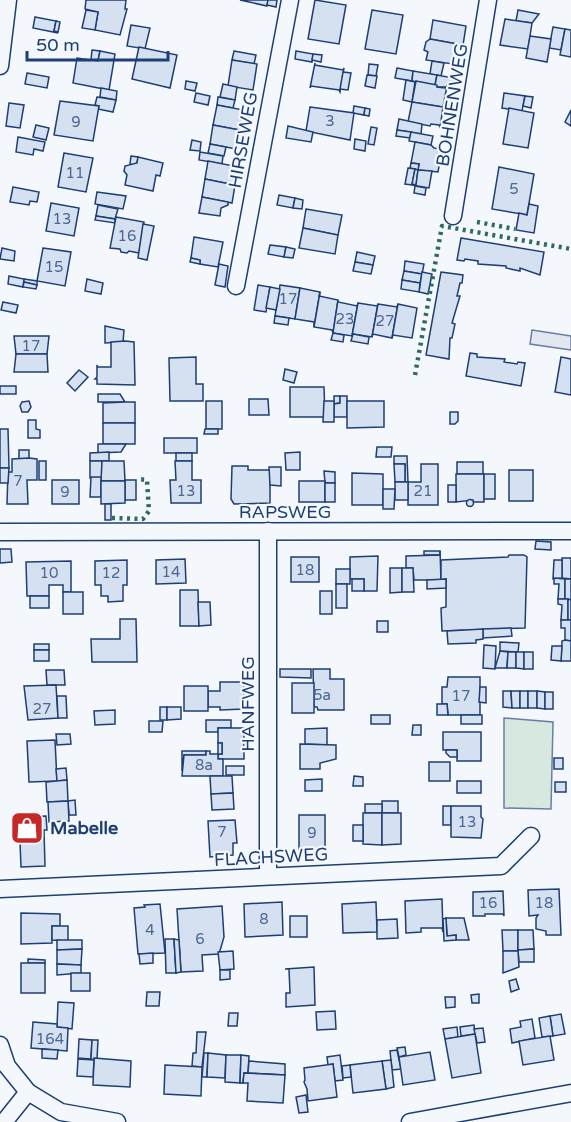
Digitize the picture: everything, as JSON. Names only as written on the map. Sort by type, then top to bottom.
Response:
[{"type":"street","points":[[0,66],[8,0]]},
{"type":"street","name":"HIRSEWEG","points":[[236,286],[290,0]]},
{"type":"street","name":"BOHNENWEG","points":[[453,216],[488,0]]},
{"type":"street","name":"HANFWEG","points":[[268,531],[268,876]]},
{"type":"street","name":"RAPSWEG","points":[[0,532],[571,531]]},
{"type":"street","name":"FLACHSWEG","points":[[0,889],[501,866],[531,836]]},
{"type":"street","points":[[0,1045],[7,1066],[28,1092],[61,1112],[117,1122]]},
{"type":"street","points":[[4,1122],[28,1092]]},
{"type":"street","points":[[410,1122],[571,1093]]},
{"type":"shaded area","points":[[532,330],[571,336],[571,350],[530,344]]},
{"type":"shaded area","points":[[504,718],[553,722],[551,809],[504,808]]},
{"type":"building","points":[[86,0],[126,0],[125,9],[127,9],[120,35],[95,30],[98,12],[85,9]]},
{"type":"building","points":[[240,0],[268,0],[267,6]]},
{"type":"building","points":[[268,0],[277,0],[276,7],[267,5]]},
{"type":"building","points":[[315,0],[346,5],[339,44],[308,39]]},
{"type":"building","points":[[86,10],[98,12],[95,30],[82,28]]},
{"type":"building","points":[[372,10],[403,15],[396,54],[365,49]]},
{"type":"building","points":[[518,10],[539,14],[532,23],[516,21]]},
{"type":"building","points":[[35,17],[56,21],[54,31],[58,33],[33,28]]},
{"type":"building","points":[[505,19],[532,23],[528,49],[500,45]]},
{"type":"building","points":[[433,20],[466,26],[463,45],[430,39]]},
{"type":"building","points":[[56,21],[60,22],[58,32],[54,31]]},
{"type":"building","points":[[131,25],[150,28],[145,49],[127,46]]},
{"type":"building","points":[[553,27],[565,29],[561,50],[549,48]]},
{"type":"building","points":[[565,29],[571,30],[571,57],[560,55]]},
{"type":"building","points":[[530,36],[551,39],[547,62],[526,58]]},
{"type":"building","points":[[430,39],[463,45],[459,65],[426,60],[428,52],[424,50],[426,42]]},
{"type":"building","points":[[139,47],[177,55],[170,88],[132,79]]},
{"type":"building","points":[[92,50],[100,51],[98,61],[91,60]]},
{"type":"building","points":[[100,51],[115,54],[109,90],[73,83],[77,58],[98,61]]},
{"type":"building","points":[[234,51],[256,55],[254,64],[232,60]]},
{"type":"building","points":[[296,51],[313,54],[312,62],[295,59]]},
{"type":"building","points":[[313,54],[322,55],[321,62],[312,60]]},
{"type":"building","points":[[232,60],[257,64],[253,90],[228,86]]},
{"type":"building","points":[[432,61],[444,63],[441,76],[430,74]]},
{"type":"building","points":[[315,63],[315,65],[343,70],[344,68],[340,92],[311,86],[310,88]]},
{"type":"building","points":[[369,64],[378,65],[376,76],[368,75]]},
{"type":"building","points":[[397,68],[413,71],[412,81],[395,78]]},
{"type":"building","points":[[413,71],[437,75],[435,85],[412,81]]},
{"type":"building","points":[[343,72],[351,73],[348,90],[340,89]]},
{"type":"building","points":[[27,73],[49,77],[47,88],[25,84]]},
{"type":"building","points":[[367,75],[377,76],[375,88],[365,86]]},
{"type":"building","points":[[437,75],[453,78],[452,87],[437,87],[435,85]]},
{"type":"building","points":[[406,80],[415,82],[412,102],[403,100]]},
{"type":"building","points":[[186,81],[197,83],[195,91],[185,89]]},
{"type":"building","points":[[416,81],[437,85],[437,87],[447,86],[443,107],[412,102]]},
{"type":"building","points":[[223,84],[237,87],[235,100],[220,97]]},
{"type":"building","points":[[101,88],[117,91],[116,100],[100,97]]},
{"type":"building","points":[[196,93],[210,96],[208,105],[194,102]]},
{"type":"building","points":[[504,93],[525,96],[522,111],[502,108]]},
{"type":"building","points":[[525,96],[533,97],[531,108],[523,106]]},
{"type":"building","points":[[97,97],[116,100],[113,112],[98,109],[99,106],[95,105]]},
{"type":"building","points":[[218,97],[235,100],[233,108],[217,105]]},
{"type":"building","points":[[60,101],[99,106],[93,141],[54,135]]},
{"type":"building","points":[[412,102],[443,107],[440,128],[439,125],[431,124],[430,126],[408,122]]},
{"type":"building","points":[[9,103],[24,105],[20,128],[6,126]]},
{"type":"building","points":[[217,105],[249,111],[245,131],[213,125]]},
{"type":"building","points":[[354,106],[365,108],[364,115],[353,113]]},
{"type":"building","points":[[310,107],[354,113],[350,140],[306,131]]},
{"type":"building","points":[[365,108],[370,109],[369,116],[364,115]]},
{"type":"building","points":[[509,108],[534,113],[528,148],[503,144]]},
{"type":"building","points":[[571,110],[571,126],[565,122]]},
{"type":"building","points":[[399,119],[422,124],[421,134],[397,130]]},
{"type":"building","points":[[36,125],[49,128],[46,140],[33,137]]},
{"type":"building","points":[[213,125],[245,131],[242,150],[210,144]]},
{"type":"building","points":[[288,126],[313,132],[311,142],[286,138]]},
{"type":"building","points":[[371,127],[377,128],[374,145],[368,144]]},
{"type":"building","points":[[397,130],[411,132],[410,138],[396,136]]},
{"type":"building","points":[[411,132],[433,136],[431,145],[409,141]]},
{"type":"building","points":[[18,137],[45,142],[43,151],[34,149],[33,155],[16,152]]},
{"type":"building","points":[[355,139],[366,141],[365,151],[354,149]]},
{"type":"building","points":[[192,140],[201,142],[200,151],[190,150]]},
{"type":"building","points":[[415,142],[442,149],[438,172],[418,170],[419,164],[411,163]]},
{"type":"building","points":[[210,144],[226,147],[224,156],[208,153]]},
{"type":"building","points":[[200,152],[223,156],[222,164],[199,160]]},
{"type":"building","points":[[64,153],[93,158],[86,192],[58,187]]},
{"type":"building","points":[[131,156],[138,157],[137,163],[133,165],[130,164]]},
{"type":"building","points":[[138,157],[163,163],[160,176],[156,175],[153,191],[125,185],[127,175],[124,171],[125,166],[137,163]]},
{"type":"building","points":[[208,161],[239,167],[235,185],[205,179]]},
{"type":"building","points":[[411,163],[419,164],[418,170],[410,168]]},
{"type":"building","points":[[499,167],[534,174],[527,215],[492,209]]},
{"type":"building","points":[[408,168],[415,169],[412,185],[405,184]]},
{"type":"building","points":[[415,169],[418,170],[416,185],[412,184]]},
{"type":"building","points":[[418,170],[432,171],[429,188],[412,185],[416,185]]},
{"type":"building","points":[[205,179],[235,185],[232,203],[202,197]]},
{"type":"building","points":[[415,186],[426,188],[425,195],[414,193]]},
{"type":"building","points":[[13,187],[39,192],[37,202],[30,201],[29,205],[10,202]]},
{"type":"building","points":[[97,192],[126,196],[123,209],[95,204]]},
{"type":"building","points":[[279,195],[295,198],[293,208],[277,205]]},
{"type":"building","points":[[202,197],[228,202],[228,205],[221,208],[220,216],[199,213]]},
{"type":"building","points":[[295,198],[303,200],[302,209],[293,208]]},
{"type":"building","points":[[51,203],[79,208],[74,236],[46,231]]},
{"type":"building","points":[[529,204],[538,206],[534,233],[516,230],[519,213],[527,215]]},
{"type":"building","points":[[98,205],[118,209],[115,219],[96,216]]},
{"type":"building","points":[[306,209],[342,215],[338,235],[303,228]]},
{"type":"building","points":[[96,216],[115,219],[115,223],[95,220]]},
{"type":"building","points":[[116,217],[144,222],[139,253],[121,252],[120,249],[110,248]]},
{"type":"building","points":[[143,224],[154,226],[147,260],[138,258]]},
{"type":"building","points":[[303,228],[338,235],[335,254],[299,248]]},
{"type":"building","points":[[194,237],[223,242],[218,267],[200,264],[200,260],[191,258]]},
{"type":"building","points":[[461,238],[544,252],[540,275],[520,268],[520,271],[506,268],[506,266],[478,264],[478,261],[457,260]]},
{"type":"building","points":[[270,245],[286,247],[284,257],[268,254]]},
{"type":"building","points":[[286,247],[295,249],[293,258],[284,257]]},
{"type":"building","points":[[2,248],[15,251],[14,261],[0,259]]},
{"type":"building","points":[[43,248],[71,252],[65,286],[37,281]]},
{"type":"building","points":[[357,252],[375,256],[373,265],[355,262]]},
{"type":"building","points":[[191,258],[200,260],[200,264],[190,262]]},
{"type":"building","points":[[405,261],[424,264],[422,274],[404,271]]},
{"type":"building","points":[[355,262],[373,265],[371,274],[353,271]]},
{"type":"building","points":[[219,264],[228,266],[225,287],[215,285]]},
{"type":"building","points":[[404,271],[422,274],[420,283],[402,280]]},
{"type":"building","points":[[422,272],[432,274],[428,294],[419,292]]},
{"type":"building","points":[[441,272],[463,275],[452,323],[455,324],[452,338],[450,338],[449,359],[426,355]]},
{"type":"building","points":[[9,276],[24,279],[23,287],[8,284]]},
{"type":"building","points":[[24,279],[37,281],[37,285],[24,282]]},
{"type":"building","points":[[87,279],[103,283],[101,294],[85,291]]},
{"type":"building","points":[[402,280],[420,283],[419,292],[401,289]]},
{"type":"building","points":[[24,282],[37,285],[36,289],[23,287]]},
{"type":"building","points":[[258,285],[270,287],[266,312],[254,310]]},
{"type":"building","points":[[280,285],[300,288],[295,319],[275,316]]},
{"type":"building","points":[[270,287],[280,289],[276,310],[266,308]]},
{"type":"building","points":[[300,288],[320,292],[314,327],[314,322],[295,319]]},
{"type":"building","points":[[319,296],[338,300],[333,333],[332,330],[314,327]]},
{"type":"building","points":[[338,300],[338,302],[357,306],[358,303],[352,336],[333,333]]},
{"type":"building","points":[[3,302],[18,305],[16,313],[1,310]]},
{"type":"building","points":[[358,303],[377,306],[378,304],[372,337],[353,334],[352,336]]},
{"type":"building","points":[[378,304],[397,307],[398,304],[392,338],[373,334],[372,337]]},
{"type":"building","points":[[398,304],[417,308],[412,338],[393,335],[392,338]]},
{"type":"building","points":[[275,316],[289,318],[288,325],[274,323]]},
{"type":"building","points":[[105,326],[124,330],[123,342],[105,343]]},
{"type":"building","points":[[333,333],[344,335],[343,342],[331,340]]},
{"type":"building","points":[[353,334],[369,337],[368,344],[351,341]]},
{"type":"building","points":[[14,336],[49,336],[47,354],[16,354]]},
{"type":"building","points":[[111,342],[134,342],[135,385],[97,384],[97,379],[95,379],[97,365],[98,367],[111,367]]},
{"type":"building","points":[[470,353],[477,354],[477,357],[505,359],[504,362],[525,363],[521,386],[466,376]]},
{"type":"building","points":[[16,354],[47,354],[48,372],[14,372]]},
{"type":"building","points":[[196,357],[196,384],[203,384],[203,401],[170,401],[169,358]]},
{"type":"building","points":[[561,357],[571,359],[571,395],[555,392]]},
{"type":"building","points":[[285,369],[297,372],[294,383],[283,380]]},
{"type":"building","points":[[79,370],[88,377],[75,391],[67,383]]},
{"type":"building","points":[[0,386],[16,386],[16,394],[0,394]]},
{"type":"building","points":[[290,387],[324,387],[325,417],[290,417]]},
{"type":"building","points":[[98,394],[120,394],[125,402],[98,402]]},
{"type":"building","points":[[334,396],[340,396],[340,403],[334,404]]},
{"type":"building","points":[[340,396],[347,396],[347,417],[334,417],[334,404],[340,403]]},
{"type":"building","points":[[249,399],[268,399],[269,415],[249,415]]},
{"type":"building","points":[[29,401],[31,407],[28,412],[22,412],[20,406],[22,402]]},
{"type":"building","points":[[206,401],[222,401],[222,429],[206,429]]},
{"type":"building","points":[[324,401],[334,401],[334,422],[323,422]]},
{"type":"building","points":[[347,401],[384,401],[384,427],[347,428]]},
{"type":"building","points":[[135,402],[135,423],[103,423],[103,403]]},
{"type":"building","points":[[450,412],[458,412],[458,421],[455,424],[450,424]]},
{"type":"building","points":[[28,420],[36,420],[36,429],[40,430],[40,438],[28,438]]},
{"type":"building","points":[[103,423],[135,423],[135,444],[103,444]]},
{"type":"building","points":[[0,429],[8,429],[9,468],[0,468]]},
{"type":"building","points":[[205,429],[218,429],[218,434],[204,434]]},
{"type":"building","points":[[164,438],[197,438],[197,453],[164,453]]},
{"type":"building","points":[[98,444],[126,444],[121,452],[98,453]]},
{"type":"building","points":[[377,447],[392,447],[391,457],[376,457]]},
{"type":"building","points":[[19,450],[29,450],[29,459],[19,459]]},
{"type":"building","points":[[109,452],[109,461],[90,461],[90,453]]},
{"type":"building","points":[[300,452],[300,470],[286,470],[285,453]]},
{"type":"building","points":[[176,453],[192,453],[192,461],[176,461]]},
{"type":"building","points":[[394,456],[407,456],[408,482],[405,482],[405,464],[394,464]]},
{"type":"building","points":[[12,459],[37,459],[37,480],[27,480],[28,504],[7,504],[8,472],[12,472]]},
{"type":"building","points":[[39,461],[46,461],[46,480],[39,480]]},
{"type":"building","points":[[90,461],[102,461],[102,478],[90,478]]},
{"type":"building","points":[[102,461],[124,461],[125,481],[101,481]]},
{"type":"building","points":[[175,461],[192,461],[192,480],[201,480],[201,503],[171,503],[170,480],[176,480]]},
{"type":"building","points":[[457,462],[483,462],[483,474],[457,474]]},
{"type":"building","points":[[394,464],[405,464],[405,482],[395,482]]},
{"type":"building","points":[[421,464],[438,464],[438,505],[408,505],[408,482],[421,482]]},
{"type":"building","points":[[232,466],[248,466],[248,470],[270,470],[270,503],[234,504],[231,499]]},
{"type":"building","points":[[269,467],[281,467],[281,486],[270,485]]},
{"type":"building","points":[[0,468],[9,468],[8,483],[0,483]]},
{"type":"building","points":[[509,470],[533,470],[533,501],[509,501]]},
{"type":"building","points":[[324,471],[335,472],[335,483],[325,483]]},
{"type":"building","points":[[352,473],[383,474],[383,505],[352,505]]},
{"type":"building","points":[[456,474],[484,474],[484,502],[473,502],[473,500],[456,502]]},
{"type":"building","points":[[484,474],[495,474],[495,499],[484,499]]},
{"type":"building","points":[[91,477],[101,477],[101,497],[90,497]]},
{"type":"building","points":[[52,480],[79,480],[79,504],[52,504]]},
{"type":"building","points":[[125,480],[136,480],[136,500],[125,500]]},
{"type":"building","points":[[101,481],[125,481],[125,503],[101,504]]},
{"type":"building","points":[[299,481],[325,481],[325,502],[299,502]]},
{"type":"building","points":[[395,482],[408,482],[408,500],[395,500]]},
{"type":"building","points":[[325,483],[335,483],[335,502],[325,502]]},
{"type":"building","points":[[448,485],[456,485],[456,502],[448,502]]},
{"type":"building","points":[[383,489],[395,489],[394,509],[383,509]]},
{"type":"building","points":[[470,499],[474,503],[470,507],[466,503]]},
{"type":"building","points":[[105,504],[111,504],[111,520],[105,520]]},
{"type":"building","points":[[536,541],[551,542],[551,550],[535,549]]},
{"type":"building","points":[[0,549],[11,549],[12,562],[0,563]]},
{"type":"building","points":[[424,551],[440,551],[440,555],[424,555]]},
{"type":"building","points":[[440,551],[441,580],[414,580],[413,568],[406,568],[406,556],[440,555]]},
{"type":"building","points":[[509,555],[527,557],[525,628],[442,631],[441,608],[446,607],[446,579],[441,580],[441,560],[508,557]]},
{"type":"building","points":[[378,556],[377,591],[364,591],[364,579],[350,579],[350,557]]},
{"type":"building","points":[[291,557],[319,557],[319,582],[291,582]]},
{"type":"building","points":[[562,558],[571,558],[571,579],[562,578]]},
{"type":"building","points":[[185,559],[186,583],[156,584],[156,560]]},
{"type":"building","points":[[127,560],[127,585],[123,585],[123,601],[108,602],[108,596],[101,596],[101,585],[95,585],[95,561]]},
{"type":"building","points":[[554,560],[562,560],[562,578],[553,579]]},
{"type":"building","points":[[71,561],[71,592],[63,592],[63,585],[49,585],[49,596],[27,596],[26,562]]},
{"type":"building","points":[[390,568],[402,568],[402,592],[390,593]]},
{"type":"building","points":[[402,568],[413,568],[414,592],[402,592]]},
{"type":"building","points":[[336,569],[350,569],[350,584],[336,584]]},
{"type":"building","points":[[554,578],[565,579],[565,599],[558,599],[559,584],[554,584]]},
{"type":"building","points":[[352,579],[364,579],[364,591],[352,591]]},
{"type":"building","points":[[446,579],[446,588],[427,589],[427,580]]},
{"type":"building","points":[[565,579],[571,579],[571,600],[565,599]]},
{"type":"building","points":[[336,584],[347,584],[347,608],[336,608]]},
{"type":"building","points":[[180,590],[198,590],[199,626],[180,626]]},
{"type":"building","points":[[320,591],[332,591],[332,614],[320,614]]},
{"type":"building","points":[[63,592],[83,592],[83,614],[63,614]]},
{"type":"building","points":[[30,596],[49,596],[49,608],[30,608]]},
{"type":"building","points":[[558,599],[568,599],[568,620],[561,620],[562,605],[558,604]]},
{"type":"building","points":[[568,599],[571,600],[571,620],[568,620]]},
{"type":"building","points":[[198,602],[210,602],[211,625],[199,626]]},
{"type":"building","points":[[120,619],[136,619],[137,662],[92,662],[91,639],[120,639]]},
{"type":"building","points":[[561,620],[571,620],[571,641],[565,640],[565,628],[561,628]]},
{"type":"building","points":[[377,621],[388,621],[388,632],[377,632]]},
{"type":"building","points":[[511,628],[512,636],[483,638],[483,629]]},
{"type":"building","points":[[483,629],[483,639],[476,640],[476,643],[448,644],[447,631]]},
{"type":"building","points":[[562,641],[571,641],[571,661],[561,661]]},
{"type":"building","points":[[500,642],[519,643],[518,652],[500,651]]},
{"type":"building","points":[[34,644],[49,644],[49,650],[34,650]]},
{"type":"building","points":[[484,645],[496,646],[495,669],[483,668]]},
{"type":"building","points":[[552,646],[562,646],[561,661],[551,660]]},
{"type":"building","points":[[34,650],[49,650],[49,661],[34,661]]},
{"type":"building","points":[[500,651],[508,652],[507,668],[495,668]]},
{"type":"building","points":[[508,652],[516,652],[516,668],[507,668]]},
{"type":"building","points":[[516,652],[524,652],[524,669],[516,668]]},
{"type":"building","points":[[524,652],[533,652],[533,669],[524,669]]},
{"type":"building","points":[[280,669],[311,669],[311,678],[280,677]]},
{"type":"building","points":[[313,669],[330,669],[330,679],[344,679],[344,710],[318,710],[314,707]]},
{"type":"building","points":[[46,670],[64,670],[65,685],[47,685]]},
{"type":"building","points":[[448,677],[480,677],[480,715],[448,715],[447,704],[442,704],[442,687],[447,687]]},
{"type":"building","points":[[220,682],[244,682],[244,709],[220,710],[220,707],[208,707],[208,691],[220,691]]},
{"type":"building","points":[[292,683],[314,683],[314,713],[292,713]]},
{"type":"building","points":[[56,685],[58,718],[28,720],[24,686]]},
{"type":"building","points":[[184,686],[208,686],[208,711],[184,711]]},
{"type":"building","points":[[480,687],[486,687],[486,703],[479,702]]},
{"type":"building","points":[[503,691],[511,691],[512,708],[503,707]]},
{"type":"building","points":[[511,691],[520,691],[520,708],[512,708]]},
{"type":"building","points":[[520,691],[528,691],[528,708],[520,708]]},
{"type":"building","points":[[528,691],[537,691],[537,708],[528,708]]},
{"type":"building","points":[[537,691],[545,692],[545,709],[537,708]]},
{"type":"building","points":[[545,692],[553,692],[553,709],[545,709]]},
{"type":"building","points":[[57,696],[66,696],[67,718],[58,718]]},
{"type":"building","points":[[437,704],[447,704],[448,715],[437,715]]},
{"type":"building","points":[[160,707],[167,707],[167,720],[160,720]]},
{"type":"building","points":[[167,707],[181,707],[181,719],[167,720]]},
{"type":"building","points":[[115,710],[115,724],[95,725],[94,711]]},
{"type":"building","points":[[371,715],[390,715],[390,724],[371,724]]},
{"type":"building","points":[[461,715],[482,715],[482,724],[461,724]]},
{"type":"building","points":[[206,720],[231,720],[231,728],[218,728],[218,732],[206,732]]},
{"type":"building","points":[[149,721],[163,721],[162,732],[149,732]]},
{"type":"building","points":[[413,725],[421,725],[421,735],[412,735]]},
{"type":"building","points":[[218,728],[244,728],[244,759],[218,759],[218,754],[222,754],[222,743],[218,743]]},
{"type":"building","points":[[327,728],[327,745],[305,744],[305,729]]},
{"type":"building","points":[[443,732],[481,732],[481,761],[457,761],[457,750],[443,750]]},
{"type":"building","points":[[56,734],[70,734],[71,744],[57,745]]},
{"type":"building","points":[[55,740],[57,781],[29,782],[27,741]]},
{"type":"building","points":[[218,743],[222,743],[222,754],[218,754]]},
{"type":"building","points":[[300,744],[336,745],[336,759],[320,763],[320,769],[300,769]]},
{"type":"building","points":[[446,750],[457,750],[457,757],[450,757]]},
{"type":"building","points":[[182,751],[206,751],[206,755],[184,755],[182,771]]},
{"type":"building","points":[[206,751],[210,751],[210,754],[218,754],[218,759],[223,759],[223,776],[182,776],[184,755],[206,755]]},
{"type":"building","points":[[554,758],[563,758],[563,769],[554,769]]},
{"type":"building","points":[[429,762],[450,762],[450,781],[429,781]]},
{"type":"building","points":[[226,766],[244,766],[244,775],[226,775]]},
{"type":"building","points":[[66,768],[67,780],[57,781],[56,769]]},
{"type":"building","points":[[210,776],[232,776],[233,793],[211,794]]},
{"type":"building","points":[[354,776],[363,777],[363,786],[353,786]]},
{"type":"building","points":[[322,779],[322,791],[305,791],[305,780]]},
{"type":"building","points":[[67,780],[68,801],[47,802],[46,782]]},
{"type":"building","points":[[457,781],[481,781],[481,793],[457,793]]},
{"type":"building","points":[[555,782],[566,782],[566,792],[555,792]]},
{"type":"building","points":[[233,793],[234,809],[212,810],[211,794]]},
{"type":"building","points":[[75,800],[76,815],[69,815],[68,801]]},
{"type":"building","points":[[68,801],[69,821],[49,822],[48,802]]},
{"type":"building","points":[[382,801],[398,801],[398,813],[382,813]]},
{"type":"building","points":[[365,804],[382,804],[382,813],[365,813]]},
{"type":"building","points":[[443,806],[451,806],[451,825],[443,825]]},
{"type":"building","points":[[451,806],[481,806],[483,819],[481,838],[451,837]]},
{"type":"building","points":[[363,813],[382,813],[382,845],[363,844]]},
{"type":"building","points":[[382,813],[401,813],[401,844],[382,845]]},
{"type":"building","points":[[299,815],[325,815],[325,851],[299,851]]},
{"type":"building","points":[[46,816],[45,866],[21,867],[19,817]]},
{"type":"building","points":[[235,820],[237,843],[233,843],[233,855],[210,857],[208,821]]},
{"type":"building","points":[[353,825],[363,825],[363,841],[353,841]]},
{"type":"building","points":[[559,889],[561,935],[546,935],[546,931],[536,929],[538,915],[529,916],[528,890]]},
{"type":"building","points":[[503,891],[504,916],[503,914],[485,914],[485,916],[473,916],[473,892]]},
{"type":"building","points":[[442,899],[443,932],[442,928],[421,928],[421,932],[406,933],[405,901]]},
{"type":"building","points":[[282,902],[283,935],[245,937],[244,904]]},
{"type":"building","points":[[376,902],[377,932],[343,933],[342,904]]},
{"type":"building","points":[[160,904],[165,953],[138,954],[134,908]]},
{"type":"building","points":[[222,906],[224,937],[219,954],[202,955],[203,971],[181,972],[177,909]]},
{"type":"building","points":[[21,913],[60,914],[60,926],[52,926],[52,943],[21,944]]},
{"type":"building","points":[[290,916],[307,916],[307,937],[290,937]]},
{"type":"building","points":[[446,918],[464,918],[469,940],[456,940],[456,935],[447,936]]},
{"type":"building","points":[[446,918],[447,936],[456,935],[456,940],[444,941],[443,919]]},
{"type":"building","points":[[397,919],[398,938],[377,939],[377,920]]},
{"type":"building","points":[[52,926],[68,926],[68,941],[52,940]]},
{"type":"building","points":[[502,930],[518,930],[518,951],[503,951]]},
{"type":"building","points":[[518,930],[533,930],[534,949],[518,950]]},
{"type":"building","points":[[165,939],[174,939],[176,973],[166,973]]},
{"type":"building","points":[[174,939],[179,940],[181,972],[176,973]]},
{"type":"building","points":[[57,940],[82,940],[82,949],[57,950]]},
{"type":"building","points":[[82,949],[81,965],[57,964],[57,950]]},
{"type":"building","points":[[534,949],[534,962],[519,962],[518,950]]},
{"type":"building","points":[[233,951],[234,969],[220,970],[218,952]]},
{"type":"building","points":[[503,951],[518,951],[519,967],[503,973]]},
{"type":"building","points":[[153,953],[153,963],[140,964],[139,954]]},
{"type":"building","points":[[28,959],[45,960],[45,963],[28,963]]},
{"type":"building","points":[[21,963],[45,963],[45,993],[21,993]]},
{"type":"building","points":[[57,964],[81,965],[81,973],[57,975]]},
{"type":"building","points":[[314,967],[315,1005],[286,1007],[286,993],[290,993],[289,969],[285,969]]},
{"type":"building","points":[[220,970],[230,970],[230,979],[220,980]]},
{"type":"building","points":[[71,973],[90,973],[90,991],[71,991]]},
{"type":"building","points":[[516,979],[519,989],[511,992],[509,981]]},
{"type":"building","points":[[147,992],[160,992],[159,1006],[146,1006]]},
{"type":"building","points":[[479,994],[479,1003],[472,1003],[471,995]]},
{"type":"building","points":[[445,997],[455,997],[455,1007],[446,1008]]},
{"type":"building","points":[[58,1002],[74,1003],[72,1029],[57,1027]]},
{"type":"building","points":[[335,1011],[336,1029],[317,1030],[316,1012]]},
{"type":"building","points":[[229,1013],[238,1013],[237,1026],[228,1026]]},
{"type":"building","points":[[561,1014],[565,1034],[553,1036],[550,1016]]},
{"type":"building","points":[[550,1016],[553,1036],[542,1037],[539,1018]]},
{"type":"building","points":[[532,1019],[535,1038],[512,1043],[510,1029],[521,1027],[520,1021]]},
{"type":"building","points":[[33,1022],[57,1024],[57,1027],[68,1028],[67,1051],[31,1048]]},
{"type":"building","points":[[474,1025],[475,1034],[461,1036],[460,1027]]},
{"type":"building","points":[[457,1027],[458,1037],[445,1039],[443,1029]]},
{"type":"building","points":[[483,1028],[485,1042],[477,1043],[474,1029]]},
{"type":"building","points":[[197,1032],[206,1032],[202,1067],[192,1066],[193,1053],[196,1053]]},
{"type":"building","points":[[475,1034],[481,1073],[452,1078],[445,1039]]},
{"type":"building","points":[[550,1036],[554,1060],[523,1065],[519,1041]]},
{"type":"building","points":[[79,1039],[92,1040],[91,1059],[78,1058]]},
{"type":"building","points":[[92,1040],[98,1040],[97,1059],[94,1060],[91,1059]]},
{"type":"building","points":[[405,1047],[406,1055],[399,1057],[397,1048]]},
{"type":"building","points":[[42,1049],[58,1050],[57,1059],[42,1058]]},
{"type":"building","points":[[397,1050],[401,1069],[392,1070],[390,1051]]},
{"type":"building","points":[[430,1052],[435,1080],[403,1085],[399,1057]]},
{"type":"building","points":[[204,1053],[208,1053],[207,1077],[202,1077]]},
{"type":"building","points":[[208,1053],[226,1055],[225,1078],[207,1077]]},
{"type":"building","points":[[226,1055],[241,1055],[240,1083],[225,1082]]},
{"type":"building","points":[[241,1055],[249,1056],[248,1073],[244,1073],[243,1083],[240,1083]]},
{"type":"building","points":[[340,1055],[343,1080],[335,1081],[333,1064],[328,1065],[327,1057]]},
{"type":"building","points":[[94,1058],[131,1061],[130,1087],[93,1085]]},
{"type":"building","points":[[78,1059],[94,1060],[93,1077],[77,1076]]},
{"type":"building","points":[[391,1060],[394,1087],[386,1089],[382,1061]]},
{"type":"building","points":[[249,1061],[285,1064],[285,1075],[248,1073]]},
{"type":"building","points":[[382,1061],[386,1089],[353,1093],[350,1065]]},
{"type":"building","points":[[333,1064],[337,1097],[308,1101],[304,1068]]},
{"type":"building","points":[[165,1065],[202,1067],[201,1096],[164,1094]]},
{"type":"building","points":[[350,1065],[351,1077],[343,1078],[342,1066]]},
{"type":"building","points":[[244,1073],[285,1075],[283,1103],[247,1101],[248,1083],[243,1083]]},
{"type":"building","points":[[306,1095],[308,1112],[299,1113],[296,1097]]},
{"type":"hedge","points":[[477,222],[515,229]]},
{"type":"hedge","points":[[415,375],[442,226],[571,249]]},
{"type":"hedge","points":[[112,518],[143,519],[149,511],[147,480],[138,479]]},
{"type":"place","name":"Mabelle","points":[[27,828]]}]
